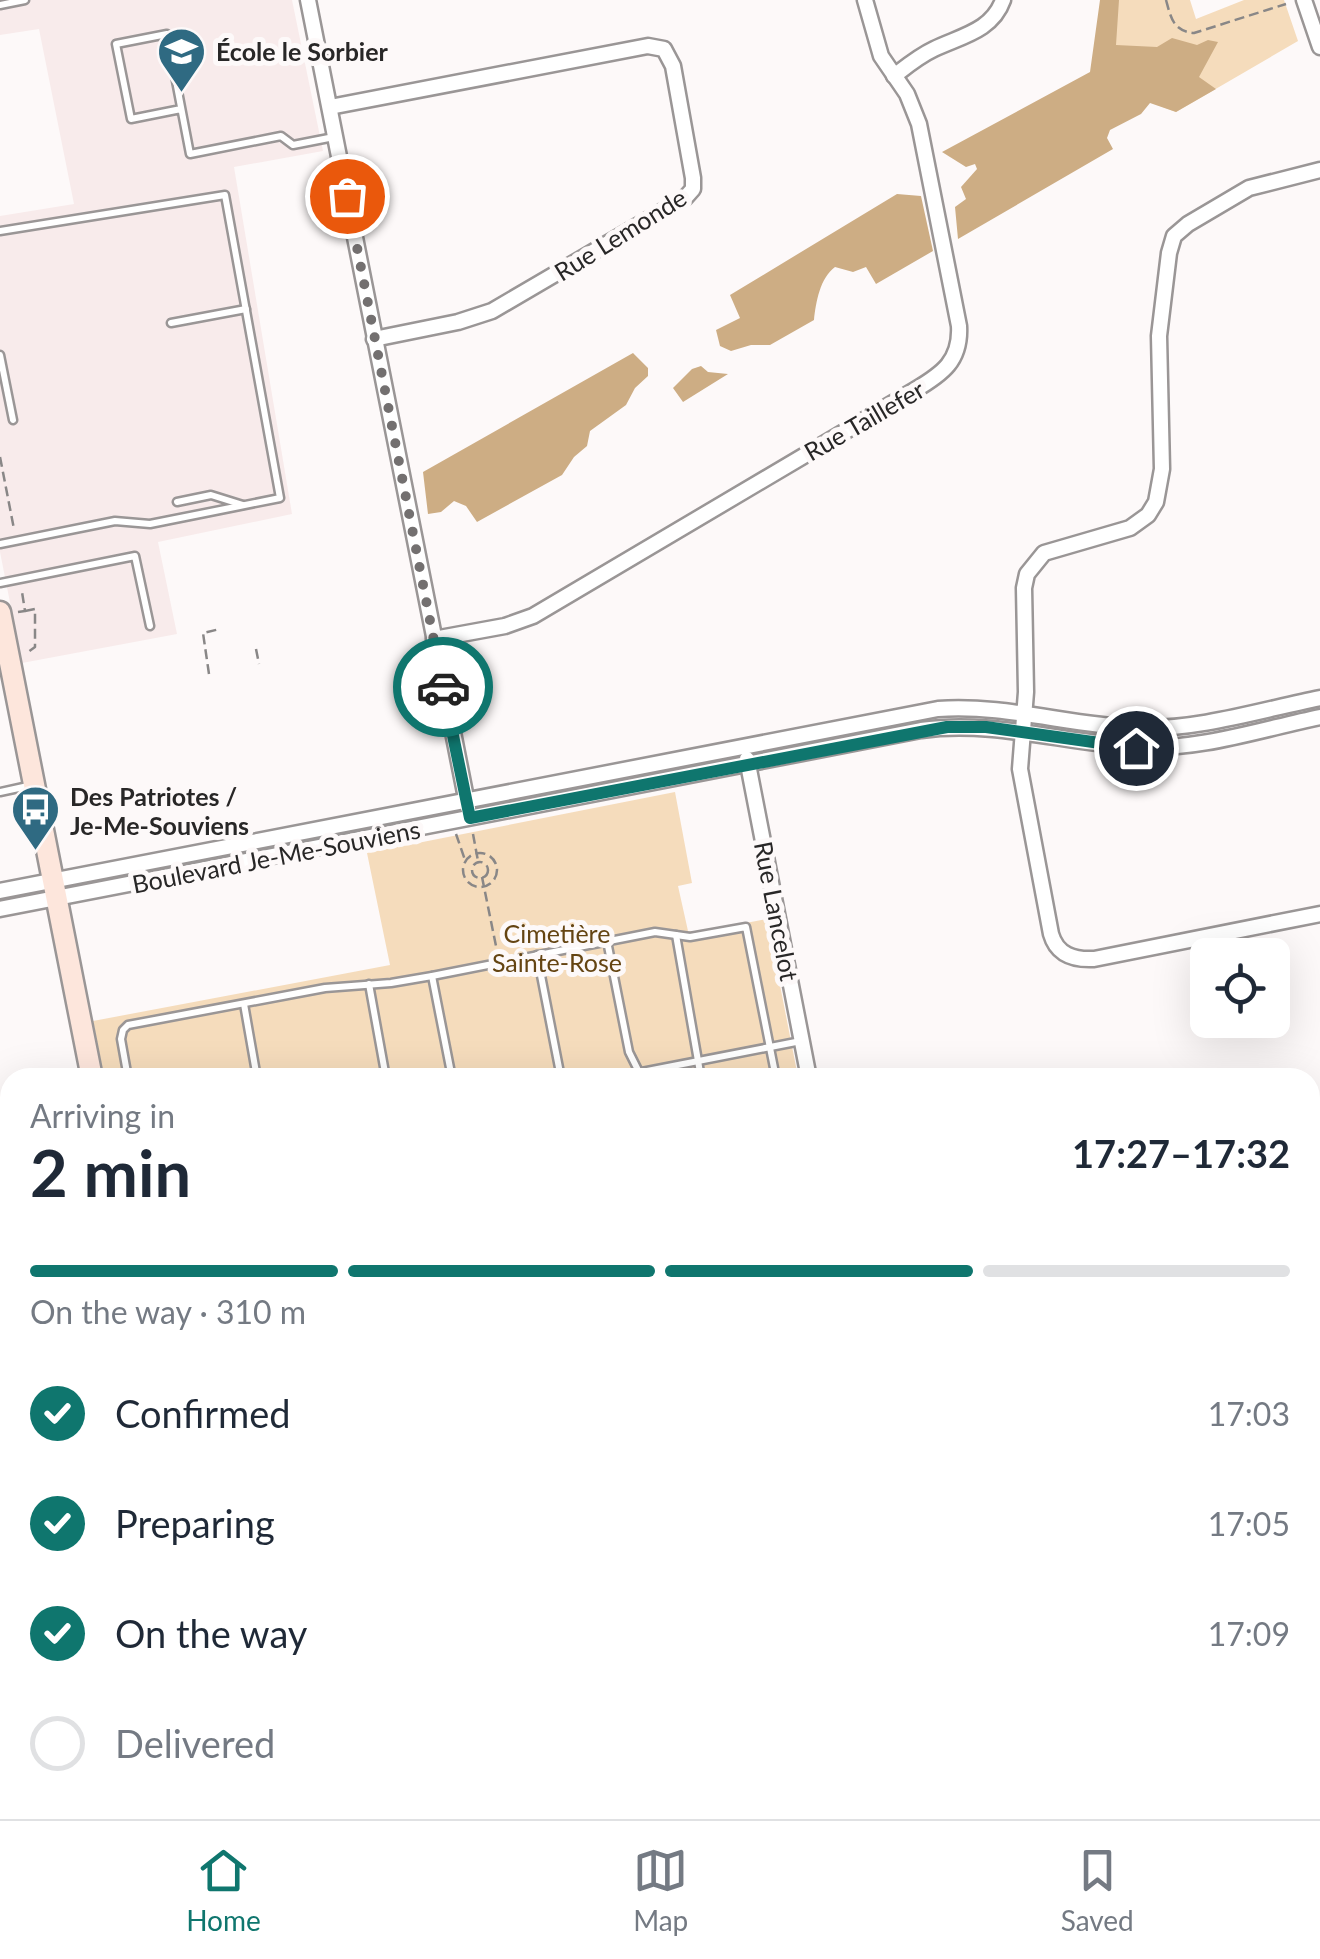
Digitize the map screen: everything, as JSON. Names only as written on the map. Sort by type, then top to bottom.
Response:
[{"type":"street","points":[[308,0],[471,824]]},
{"type":"street","name":"Rue Taillefer","points":[[434,639],[505,626],[533,616],[915,390],[950,365],[958,347],[957,316],[920,124],[874,39],[865,0]]},
{"type":"street","points":[[894,76],[925,54],[984,26],[997,15],[1003,0]]},
{"type":"street","points":[[1304,0],[1320,46]]},
{"type":"street","name":"Rue Lemonde","points":[[330,107],[648,46],[658,46],[667,52],[676,83],[694,184],[686,198],[492,311],[374,339]]},
{"type":"street","points":[[1320,170],[1249,188],[1188,224],[1172,240],[1158,346],[1162,468],[1158,495],[1148,515],[1130,528],[1053,549],[1038,557],[1030,568],[1024,588],[1021,777],[1051,934],[1060,951],[1073,958],[1094,958],[1320,914]]},
{"type":"street","points":[[6,612],[34,785],[90,1068]]},
{"type":"street","name":"Boulevard Je-Me-Souviens","points":[[0,909],[55,890],[466,800],[938,709],[974,708],[1150,728],[1213,720],[1320,698]]},
{"type":"street","name":"Boulevard Je-Me-Souviens","points":[[0,891],[55,890],[471,824],[933,729],[974,726],[1159,747],[1320,717]]},
{"type":"street","name":"Rue Lancelot","points":[[744,746],[807,1068]]},
{"type":"lane","points":[[0,5],[25,0]]},
{"type":"lane","points":[[181,109],[131,119],[116,44],[167,34],[190,154],[281,136],[293,145],[336,137]]},
{"type":"lane","points":[[0,231],[225,195],[280,498],[150,524],[115,520],[0,544]]},
{"type":"lane","points":[[171,324],[246,309]]},
{"type":"lane","points":[[0,354],[13,420]]},
{"type":"lane","points":[[177,502],[211,495],[244,505]]},
{"type":"lane","points":[[0,583],[134,556],[150,626]]},
{"type":"lane","points":[[0,792],[34,785]]},
{"type":"lane","points":[[126,1068],[121,1039],[125,1027],[325,988],[432,976],[655,932],[690,937],[746,927],[774,1068]]},
{"type":"lane","points":[[676,935],[698,1068]]},
{"type":"lane","points":[[607,941],[629,1052],[637,1068]]},
{"type":"lane","points":[[538,955],[559,1068]]},
{"type":"lane","points":[[432,976],[450,1068]]},
{"type":"lane","points":[[369,984],[384,1068]]},
{"type":"lane","points":[[244,1004],[256,1068]]},
{"type":"lane","points":[[668,1068],[802,1041]]},
{"type":"path","points":[[1166,0],[1175,25],[1183,32],[1194,33],[1288,4]]},
{"type":"path","points":[[0,457],[13,524]]},
{"type":"path","points":[[2,473],[9,472]]},
{"type":"path","points":[[21,587],[26,611]]},
{"type":"path","points":[[6,612],[35,609],[34,648],[31,652],[25,648]]},
{"type":"path","points":[[210,674],[203,633],[220,630]]},
{"type":"path","points":[[256,649],[259,664]]},
{"type":"path","points":[[464,874],[478,862],[471,824]]},
{"type":"path","points":[[456,833],[466,861],[464,874],[471,884],[484,886],[494,879],[496,867],[489,856],[477,854],[466,861]]},
{"type":"path","points":[[478,862],[484,862],[488,868]]},
{"type":"path","points":[[496,867],[488,868],[482,877],[499,962]]},
{"type":"path","points":[[472,871],[482,877]]},
{"type":"shaded area","points":[[0,0],[292,0],[323,151],[234,167],[292,514],[158,542],[177,634],[22,663],[0,552],[0,216],[74,204],[39,29],[0,35]]},
{"type":"shaded area","points":[[1100,0],[1119,0],[1116,45],[1157,47],[1172,38],[1197,45],[1208,40],[1218,42],[1199,77],[1216,89],[1176,112],[1150,103],[1141,114],[1110,130],[1107,138],[1113,149],[958,239],[955,207],[966,199],[961,187],[977,169],[975,164],[966,167],[942,152],[1090,72]]},
{"type":"shaded area","points":[[897,194],[921,196],[933,251],[876,284],[866,267],[853,272],[835,267],[822,284],[814,320],[770,345],[731,351],[720,346],[716,330],[740,318],[730,295]]},
{"type":"shaded area","points":[[633,353],[648,368],[648,376],[635,388],[626,405],[590,431],[587,446],[562,475],[477,522],[466,506],[454,501],[441,512],[428,514],[423,472]]},
{"type":"shaded area","points":[[701,366],[708,372],[728,374],[683,402],[673,388],[692,369]]},
{"type":"green space","points":[[1100,0],[1190,0],[1196,19],[1244,0],[1284,0],[1298,41],[1176,112],[1109,87]]},
{"type":"green space","name":"Cimetière Sainte-Rose","points":[[675,792],[692,883],[678,886],[688,931],[767,919],[796,1068],[102,1068],[93,1021],[390,965],[367,853]]},
{"type":"way so far","points":[[347,196],[443,687]]},
{"type":"place","name":"École le Sorbier","points":[[181,94]]},
{"type":"place","name":"Des Patriotes / Je-Me-Souviens","points":[[35,852]]},
{"type":"route","points":[[443,687],[470,818],[947,727],[986,727],[1136,748]]}]
